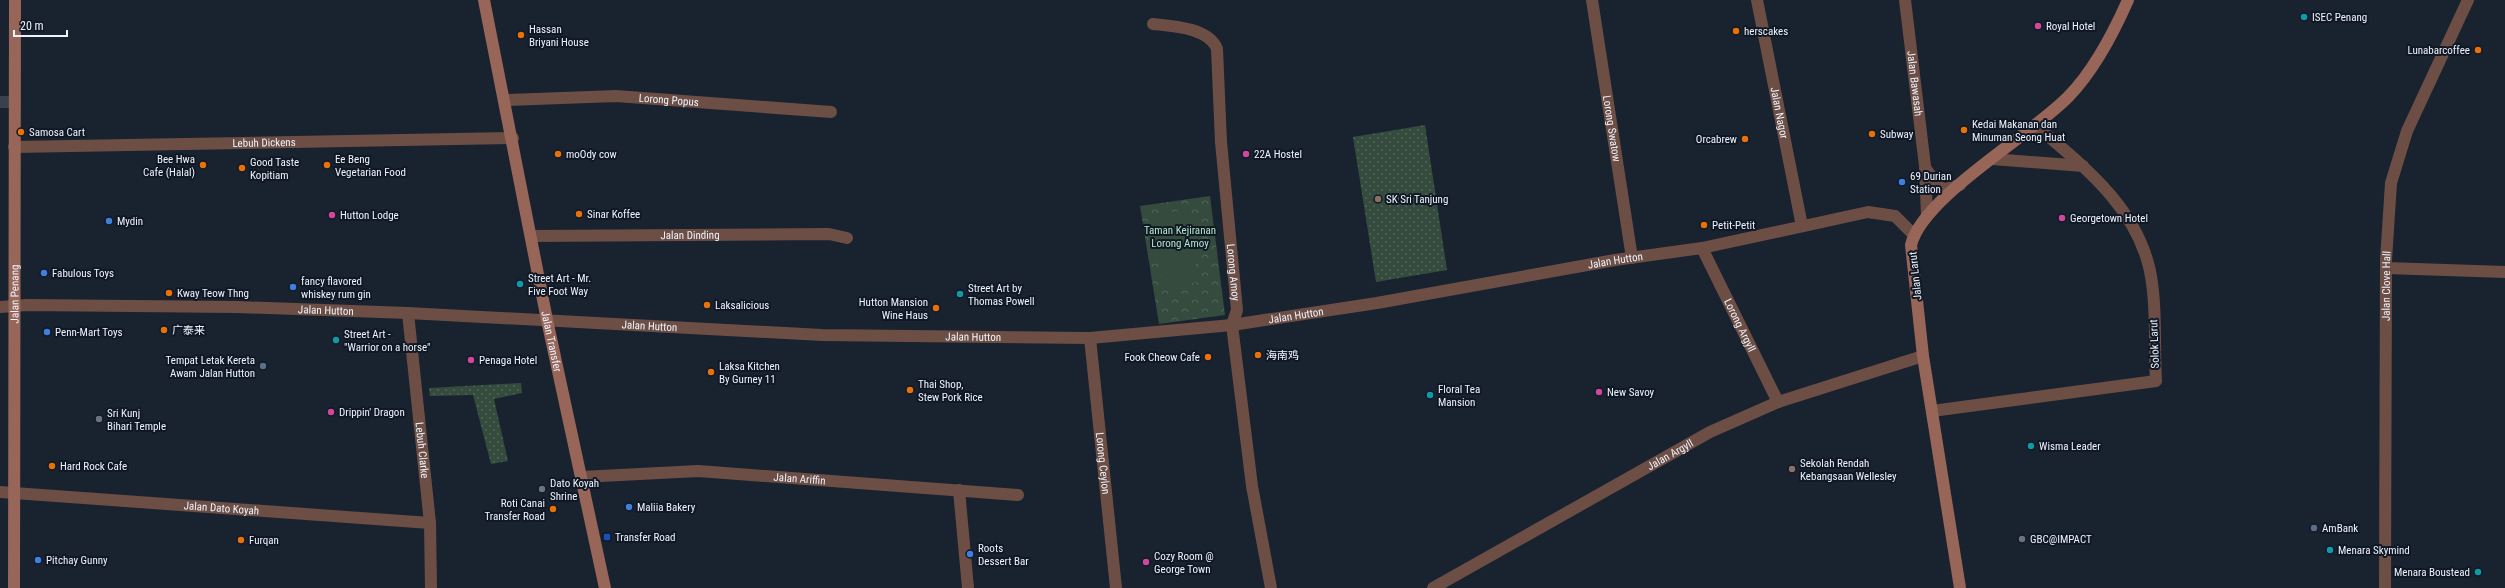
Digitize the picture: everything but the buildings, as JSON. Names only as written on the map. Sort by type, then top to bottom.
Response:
[{"type":"main road","name":"Jalan Penang","points":[[14,588],[15,0]]},
{"type":"main road","name":"Jalan Transfer","points":[[484,0],[513,138],[547,320],[605,588]]},
{"type":"main road","points":[[1914,235],[1927,216],[1960,185],[2069,97],[2087,76],[2120,19],[2128,0]]},
{"type":"main road","name":"Jalan Larut","points":[[1914,235],[1912,245],[1923,356],[1960,588]]},
{"type":"street","name":"Lorong Swatow","points":[[1592,0],[1632,258]]},
{"type":"street","name":"Jalan Nagor","points":[[1757,0],[1802,226]]},
{"type":"street","name":"Jalan Bawasah","points":[[1905,0],[1925,166],[1927,216]]},
{"type":"street","name":"Jalan Clove Hall","points":[[2385,588],[2386,268],[2391,183],[2407,131],[2468,0]]},
{"type":"street","name":"Lorong Amoy","points":[[1153,24],[1174,26],[1208,37],[1214,41],[1217,49],[1221,142],[1237,310],[1232,325],[1252,486],[1271,588]]},
{"type":"street","name":"Lorong Popus","points":[[505,100],[616,96],[831,112]]},
{"type":"street","name":"Solok Larut","points":[[1932,410],[2156,381],[2150,272],[2144,251],[2130,222],[2114,198],[2083,166],[2035,125]]},
{"type":"street","name":"Lebuh Dickens","points":[[14,147],[513,138]]},
{"type":"street","points":[[1992,160],[2083,166]]},
{"type":"street","name":"Jalan Bawasah","points":[[1925,166],[1939,187],[1946,189],[1960,185]]},
{"type":"street","name":"Jalan Hutton","points":[[0,307],[237,307],[408,313],[822,335],[1090,338],[1232,325],[1377,304],[1632,258],[1702,248],[1868,212],[1883,212],[1895,216],[1914,235]]},
{"type":"street","name":"Jalan Dinding","points":[[531,236],[829,234],[847,238]]},
{"type":"street","name":"Lorong Argyll","points":[[1702,248],[1778,402]]},
{"type":"street","points":[[2386,268],[2505,272]]},
{"type":"street","name":"Lebuh Clarke","points":[[408,313],[430,523],[431,588]]},
{"type":"street","name":"Lorong Ceylon","points":[[1090,338],[1116,588]]},
{"type":"street","name":"Jalan Argyll","points":[[1433,588],[1673,451],[1710,432],[1778,402],[1923,356]]},
{"type":"street","name":"Jalan Ariffin","points":[[581,477],[698,471],[1018,494]]},
{"type":"street","points":[[959,490],[968,588]]},
{"type":"street","name":"Jalan Dato Koyah","points":[[0,492],[14,491],[430,523]]},
{"type":"green space","points":[[1425,125],[1447,270],[1376,282],[1353,137]]},
{"type":"green space","name":"Taman Kejiranan Lorong Amoy","points":[[1210,196],[1225,315],[1159,324],[1140,206]]},
{"type":"green space","points":[[1188,210],[1198,282],[1164,287],[1154,215]]},
{"type":"green space","points":[[521,383],[522,393],[494,399],[508,461],[491,464],[473,395],[430,396],[429,388]]},
{"type":"tunnel","points":[[0,102],[15,102]]},
{"type":"place","name":"ISEC Penang","points":[[2304,17]]},
{"type":"place","name":"Royal Hotel","points":[[2038,26]]},
{"type":"place","name":"herscakes","points":[[1736,31]]},
{"type":"place","name":"Hassan Briyani House","points":[[521,35]]},
{"type":"place","name":"Lunabarcoffee","points":[[2478,50]]},
{"type":"place","name":"Kedai Makanan dan Minuman Seong Huat","points":[[1964,130]]},
{"type":"place","name":"Samosa Cart","points":[[21,132]]},
{"type":"place","name":"Subway","points":[[1872,134]]},
{"type":"place","name":"Orcabrew","points":[[1745,139]]},
{"type":"place","name":"moOdy cow","points":[[558,154]]},
{"type":"place","name":"22A Hostel","points":[[1246,154]]},
{"type":"place","name":"Bee Hwa Cafe (Halal)","points":[[203,165]]},
{"type":"place","name":"Ee Beng Vegetarian Food","points":[[327,165]]},
{"type":"place","name":"Good Taste Kopitiam","points":[[242,168]]},
{"type":"place","name":"69 Durian Station","points":[[1902,182]]},
{"type":"place","name":"SK Sri Tanjung","points":[[1378,199]]},
{"type":"place","name":"Sinar Koffee","points":[[579,214]]},
{"type":"place","name":"Hutton Lodge","points":[[332,215]]},
{"type":"place","name":"Georgetown Hotel","points":[[2062,218]]},
{"type":"place","name":"Mydin","points":[[109,221]]},
{"type":"place","name":"Petit-Petit","points":[[1704,225]]},
{"type":"place","name":"Fabulous Toys","points":[[44,273]]},
{"type":"place","name":"Street Art - Mr. Five Foot Way","points":[[520,284]]},
{"type":"place","name":"fancy flavored whiskey rum gin","points":[[293,287]]},
{"type":"place","name":"Kway Teow Thng","points":[[169,293]]},
{"type":"place","name":"Street Art by Thomas Powell","points":[[960,294]]},
{"type":"place","name":"Laksalicious","points":[[707,305]]},
{"type":"place","name":"Hutton Mansion Wine Haus","points":[[936,308]]},
{"type":"place","name":"广泰来","points":[[164,330]]},
{"type":"place","name":"Penn-Mart Toys","points":[[47,332]]},
{"type":"place","name":"Street Art - \"Warrior on a horse\"","points":[[336,340]]},
{"type":"place","name":"海南鸡","points":[[1258,355]]},
{"type":"place","name":"Fook Cheow Cafe","points":[[1208,357]]},
{"type":"place","name":"Penaga Hotel","points":[[471,360]]},
{"type":"place","name":"Tempat Letak Kereta Awam Jalan Hutton","points":[[263,366]]},
{"type":"place","name":"Laksa Kitchen By Gurney 11","points":[[711,372]]},
{"type":"place","name":"Thai Shop, Stew Pork Rice","points":[[910,390]]},
{"type":"place","name":"New Savoy","points":[[1599,392]]},
{"type":"place","name":"Floral Tea Mansion","points":[[1430,395]]},
{"type":"place","name":"Drippin' Dragon","points":[[331,412]]},
{"type":"place","name":"Sri Kunj Bihari Temple","points":[[99,419]]},
{"type":"place","name":"Wisma Leader","points":[[2031,446]]},
{"type":"place","name":"Hard Rock Cafe","points":[[52,466]]},
{"type":"place","name":"Sekolah Rendah Kebangsaan Wellesley","points":[[1792,469]]},
{"type":"place","name":"Dato Koyah Shrine","points":[[542,489]]},
{"type":"place","name":"Maliia Bakery","points":[[629,507]]},
{"type":"place","name":"Roti Canai Transfer Road","points":[[553,509]]},
{"type":"place","name":"AmBank","points":[[2314,528]]},
{"type":"place","name":"Transfer Road","points":[[607,537]]},
{"type":"place","name":"GBC@IMPACT","points":[[2022,539]]},
{"type":"place","name":"Furqan","points":[[241,540]]},
{"type":"place","name":"Menara Skymind","points":[[2330,550]]},
{"type":"place","name":"Roots Dessert Bar","points":[[970,554]]},
{"type":"place","name":"Pitchay Gunny","points":[[38,560]]},
{"type":"place","name":"Cozy Room @ George Town","points":[[1146,562]]},
{"type":"place","name":"Menara Boustead","points":[[2478,572]]}]
